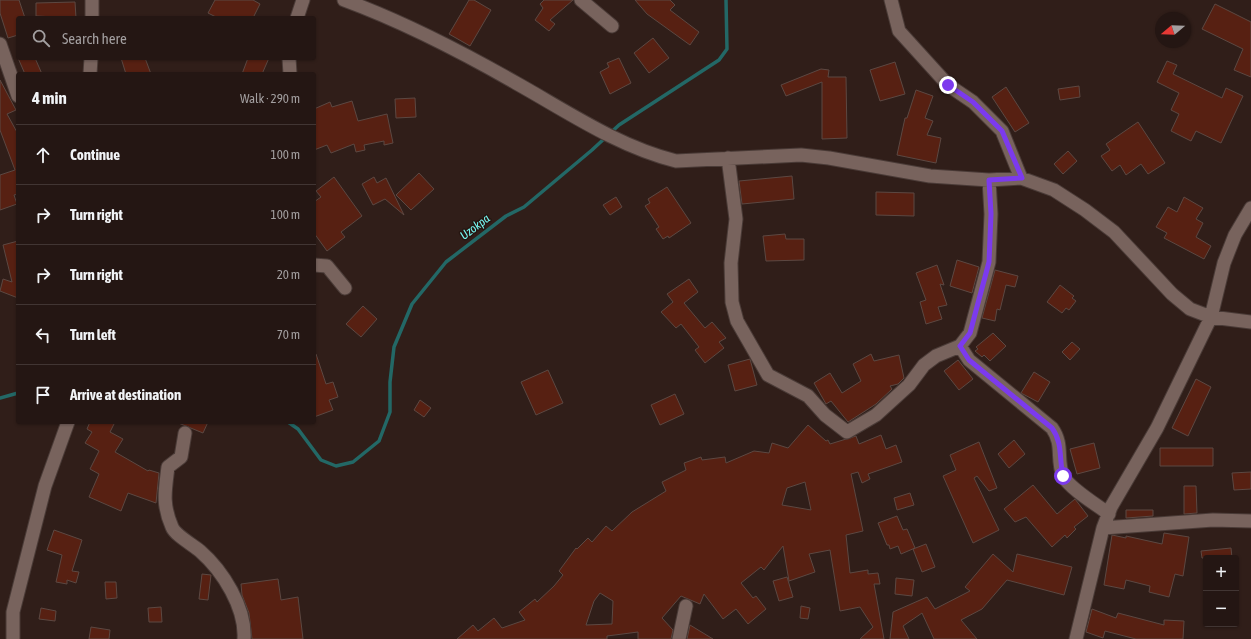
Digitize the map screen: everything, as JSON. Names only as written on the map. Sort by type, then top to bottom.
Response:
[{"type":"street","points":[[92,0],[92,16]]},
{"type":"street","points":[[298,16],[303,0]]},
{"type":"street","points":[[344,0],[387,16],[436,39],[616,139],[645,152],[676,161],[801,155],[829,158],[930,176],[989,180],[1022,178],[1054,190],[1114,232],[1172,294],[1190,309],[1212,317],[1251,322]]},
{"type":"street","points":[[581,0],[612,26]]},
{"type":"street","points":[[891,0],[899,31],[948,85],[973,102],[1002,131],[1022,178]]},
{"type":"street","points":[[0,44],[16,90]]},
{"type":"street","points":[[90,72],[91,60]]},
{"type":"street","points":[[289,60],[290,72]]},
{"type":"street","points":[[728,158],[736,218],[731,263],[732,302],[737,321],[768,375],[808,396],[825,415],[848,432],[876,415],[909,385],[924,365],[936,356],[960,346],[970,333],[989,262],[991,214],[989,180]]},
{"type":"street","points":[[1076,639],[1103,528],[1109,514],[1157,428],[1212,317],[1224,263],[1235,235],[1251,208]]},
{"type":"street","points":[[316,265],[327,266],[345,288]]},
{"type":"street","points":[[960,346],[969,360],[1052,428],[1058,436],[1060,466],[1063,476],[1068,483],[1109,514]]},
{"type":"street","points":[[13,639],[13,612],[45,486],[67,424]]},
{"type":"street","points":[[185,433],[181,457],[168,467],[164,502],[172,529],[202,552],[219,572],[235,598],[245,627],[244,639]]},
{"type":"street","points":[[1103,528],[1214,520],[1251,521]]},
{"type":"street","points":[[679,639],[686,606]]},
{"type":"building","points":[[0,0],[19,0],[24,16],[16,16],[16,36],[8,38],[0,13]]},
{"type":"building","points":[[215,0],[253,0],[260,4],[254,16],[214,16],[208,13]]},
{"type":"building","points":[[469,0],[474,0],[491,10],[470,46],[449,34]]},
{"type":"building","points":[[544,0],[573,0],[550,20],[555,24],[549,31],[535,20],[543,8],[540,4]]},
{"type":"building","points":[[635,0],[670,0],[675,5],[670,10],[699,32],[690,45],[647,14]]},
{"type":"building","points":[[75,2],[76,16],[36,16],[36,3]]},
{"type":"building","points":[[1215,4],[1251,22],[1251,77],[1234,70],[1243,49],[1202,29]]},
{"type":"building","points":[[653,38],[669,58],[649,73],[634,53]]},
{"type":"building","points":[[619,58],[631,83],[610,94],[600,72],[609,67],[607,63]]},
{"type":"building","points":[[19,60],[36,60],[41,72],[24,72]]},
{"type":"building","points":[[122,60],[146,60],[150,72],[125,72]]},
{"type":"building","points":[[247,60],[268,60],[263,72],[243,72]]},
{"type":"building","points":[[1167,61],[1177,65],[1173,74],[1222,98],[1226,88],[1243,96],[1221,143],[1196,131],[1191,141],[1171,131],[1179,114],[1171,110],[1179,93],[1157,82]]},
{"type":"building","points":[[895,62],[905,94],[880,101],[870,70]]},
{"type":"building","points":[[821,69],[829,70],[828,77],[846,77],[847,138],[822,139],[822,82],[786,96],[781,85]]},
{"type":"building","points":[[0,80],[16,110],[7,114],[16,130],[16,194],[14,195],[16,204],[0,210],[0,175],[15,170],[0,130]]},
{"type":"building","points":[[1079,86],[1080,97],[1060,100],[1058,89]]},
{"type":"building","points":[[1006,87],[1029,123],[1015,132],[992,97]]},
{"type":"building","points":[[916,90],[933,96],[925,118],[933,121],[927,135],[941,138],[936,163],[897,155],[905,118],[907,118]]},
{"type":"building","points":[[415,98],[416,117],[396,118],[395,99]]},
{"type":"building","points":[[352,101],[358,121],[387,114],[393,143],[384,145],[384,141],[364,145],[365,150],[356,152],[354,144],[331,153],[327,145],[316,149],[316,108],[330,102],[332,107]]},
{"type":"building","points":[[1138,122],[1165,163],[1148,174],[1141,164],[1126,175],[1120,165],[1112,171],[1101,156],[1110,150],[1106,144]]},
{"type":"building","points":[[1068,151],[1077,161],[1063,174],[1054,164]]},
{"type":"building","points":[[419,173],[434,189],[411,210],[396,195]]},
{"type":"building","points":[[792,176],[794,199],[742,204],[739,181]]},
{"type":"building","points":[[334,177],[362,216],[341,232],[345,237],[327,251],[316,236],[316,201],[321,197],[316,191]]},
{"type":"building","points":[[374,177],[377,183],[386,178],[404,215],[385,199],[373,205],[362,184]]},
{"type":"building","points":[[667,187],[691,223],[669,238],[668,236],[663,239],[656,229],[659,227],[645,206],[650,203],[648,199]]},
{"type":"building","points":[[876,192],[914,193],[914,216],[876,215]]},
{"type":"building","points":[[616,197],[622,207],[610,215],[603,205]]},
{"type":"building","points":[[1184,197],[1203,208],[1196,219],[1203,223],[1196,237],[1211,246],[1204,259],[1164,238],[1167,233],[1156,227],[1168,207],[1177,212]]},
{"type":"building","points":[[785,234],[786,239],[804,239],[804,260],[766,261],[763,236]]},
{"type":"building","points":[[16,242],[16,297],[0,291],[3,279],[12,282],[3,245]]},
{"type":"building","points":[[957,260],[979,267],[972,293],[950,286]]},
{"type":"building","points":[[937,265],[944,285],[940,284],[947,305],[938,307],[942,319],[926,324],[920,302],[926,300],[916,273]]},
{"type":"building","points":[[995,270],[1018,276],[1015,287],[1006,285],[1000,310],[997,309],[995,321],[982,318]]},
{"type":"building","points":[[689,279],[698,292],[684,303],[705,328],[712,322],[726,338],[719,342],[724,348],[705,363],[695,350],[699,347],[681,324],[676,328],[661,312],[673,302],[667,294]]},
{"type":"building","points":[[1060,285],[1074,296],[1072,298],[1076,301],[1069,310],[1066,308],[1062,313],[1047,302]]},
{"type":"building","points":[[363,306],[377,319],[361,337],[346,324]]},
{"type":"building","points":[[993,333],[1006,346],[990,361],[984,355],[982,357],[975,351],[978,349],[976,347]]},
{"type":"building","points":[[1072,342],[1080,349],[1070,360],[1062,352]]},
{"type":"building","points":[[316,354],[326,384],[333,382],[338,397],[329,400],[333,410],[316,416]]},
{"type":"building","points":[[871,354],[874,361],[899,355],[904,378],[898,384],[890,386],[892,389],[876,404],[848,422],[831,401],[826,404],[814,383],[830,373],[842,393],[861,381],[853,364]]},
{"type":"building","points":[[750,359],[757,385],[735,391],[728,365]]},
{"type":"building","points":[[958,360],[973,379],[959,390],[944,371]]},
{"type":"building","points":[[548,370],[563,403],[536,415],[521,382]]},
{"type":"building","points":[[1034,372],[1050,382],[1038,402],[1021,393]]},
{"type":"building","points":[[1196,379],[1211,387],[1188,436],[1172,428]]},
{"type":"building","points":[[675,394],[684,414],[660,425],[651,405]]},
{"type":"building","points":[[420,400],[431,408],[424,417],[414,410]]},
{"type":"building","points":[[89,424],[114,424],[110,432],[123,439],[115,452],[148,471],[159,473],[156,503],[128,493],[121,511],[89,497],[99,474],[90,469],[99,451],[85,443],[92,432],[87,429]]},
{"type":"building","points":[[181,424],[207,424],[203,433]]},
{"type":"building","points":[[808,425],[826,441],[828,440],[830,444],[856,436],[859,444],[881,435],[886,449],[896,445],[902,462],[868,474],[870,479],[862,483],[858,472],[851,474],[863,531],[846,535],[850,573],[868,570],[868,574],[878,573],[880,584],[874,584],[884,639],[860,639],[873,627],[860,607],[840,611],[830,550],[809,554],[815,572],[789,581],[783,546],[764,570],[761,567],[741,583],[753,598],[756,596],[766,609],[748,624],[736,609],[723,619],[704,594],[700,604],[681,596],[662,618],[673,630],[671,639],[638,639],[638,632],[607,636],[607,639],[457,639],[473,625],[478,631],[494,618],[502,628],[525,620],[519,612],[535,599],[537,602],[554,586],[563,575],[559,571],[576,548],[577,549],[588,538],[592,542],[606,526],[612,531],[632,512],[666,491],[662,482],[686,470],[684,463],[701,457],[702,460],[725,457],[726,463],[754,451],[769,453],[772,443],[788,448]],"holes":[[[805,482],[811,510],[782,505],[787,488]],[[600,593],[613,601],[612,624],[586,625],[594,601]]]},
{"type":"building","points":[[1014,440],[1025,454],[1009,468],[998,454]]},
{"type":"building","points":[[979,442],[997,488],[989,491],[977,476],[974,478],[999,530],[973,543],[943,476],[956,470],[950,455]]},
{"type":"building","points":[[1094,443],[1100,468],[1077,474],[1070,449]]},
{"type":"building","points":[[1160,448],[1213,448],[1213,466],[1160,466]]},
{"type":"building","points":[[1251,472],[1251,489],[1234,490],[1232,473]]},
{"type":"building","points":[[1033,485],[1057,514],[1075,499],[1088,516],[1074,527],[1076,529],[1067,538],[1065,535],[1052,547],[1026,517],[1015,522],[1004,509]]},
{"type":"building","points":[[1184,486],[1196,486],[1197,513],[1184,514]]},
{"type":"building","points":[[910,493],[914,505],[897,510],[894,498]]},
{"type":"building","points":[[1126,510],[1153,510],[1153,516],[1126,518]]},
{"type":"building","points":[[897,516],[903,530],[907,529],[915,548],[901,554],[898,546],[890,549],[889,545],[887,545],[878,523]]},
{"type":"building","points":[[54,530],[82,540],[72,571],[79,572],[76,583],[67,580],[67,584],[56,582],[62,555],[47,550]]},
{"type":"building","points":[[1164,533],[1189,537],[1183,576],[1175,574],[1169,597],[1149,592],[1150,586],[1126,580],[1124,589],[1104,585],[1112,535],[1126,538],[1126,536],[1162,544]]},
{"type":"building","points":[[926,544],[935,567],[922,572],[913,549]]},
{"type":"building","points":[[1231,548],[1232,555],[1203,555],[1202,558],[1201,551]]},
{"type":"building","points":[[993,554],[1013,572],[1017,554],[1072,567],[1064,595],[1007,580],[982,609],[961,620],[977,639],[934,639],[922,613],[903,626],[909,639],[890,639],[893,612],[927,597],[935,609],[970,591],[965,587]]},
{"type":"building","points":[[202,574],[211,575],[208,600],[199,599]]},
{"type":"building","points":[[787,577],[793,597],[779,601],[773,581]]},
{"type":"building","points":[[896,578],[914,580],[912,596],[895,594]]},
{"type":"building","points":[[278,579],[281,600],[298,597],[303,639],[252,639],[249,613],[242,595],[241,584]]},
{"type":"building","points":[[105,582],[116,582],[117,598],[106,599]]},
{"type":"building","points":[[801,606],[810,608],[808,619],[800,618]]},
{"type":"building","points":[[161,607],[162,622],[149,622],[148,608]]},
{"type":"building","points":[[41,608],[56,611],[55,621],[39,619]]},
{"type":"building","points":[[1092,609],[1116,618],[1118,613],[1164,625],[1164,620],[1184,621],[1183,639],[1136,639],[1105,631],[1103,638],[1086,632]]},
{"type":"building","points":[[690,625],[713,639],[687,639]]},
{"type":"building","points":[[91,627],[110,630],[109,639],[89,639]]},
{"type":"waterway","name":"Uzokpa","points":[[291,424],[298,429],[321,460],[336,466],[353,462],[379,441],[390,412],[390,382],[394,347],[412,304],[446,262],[506,216],[524,207],[592,150],[619,125],[719,60],[727,49],[726,0]]},
{"type":"waterway","name":"Uzokpa","points":[[0,398],[16,394]]},
{"type":"route","points":[[948,85],[973,102],[1002,131],[1022,178],[989,180],[991,214],[989,262],[970,333],[960,346],[969,360],[1006,392],[1052,428],[1058,436],[1060,466],[1063,476]]}]
